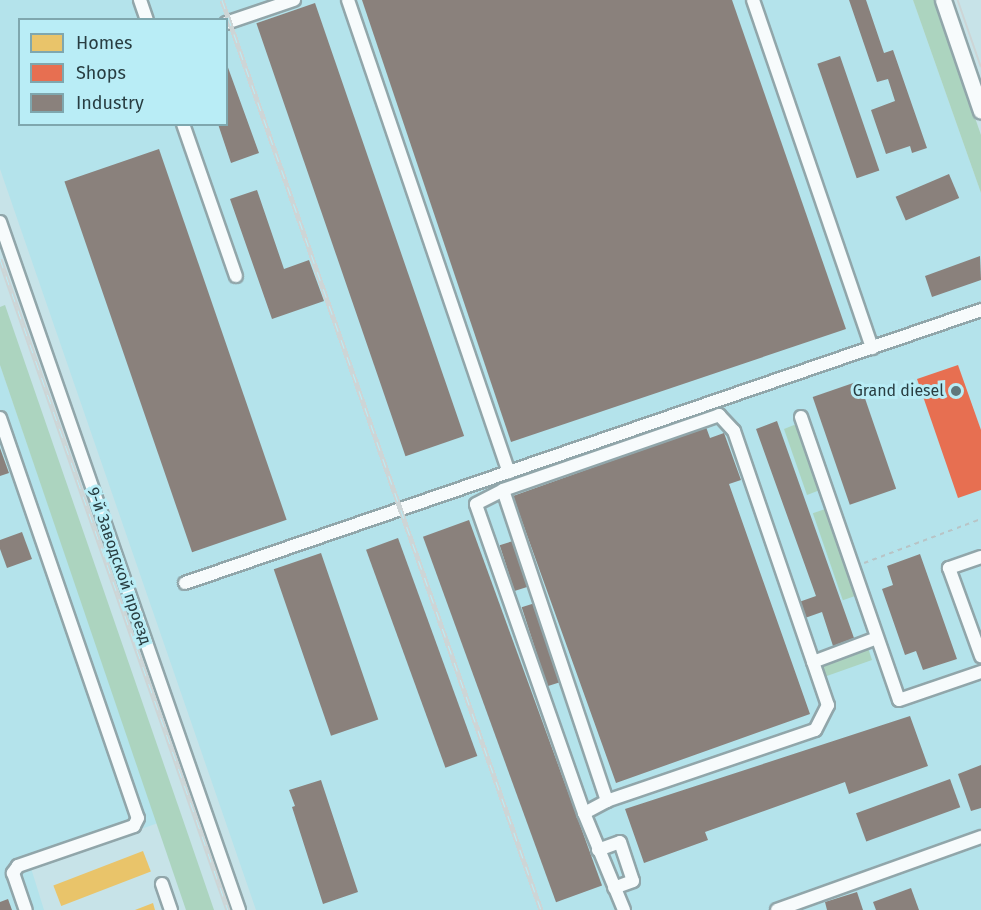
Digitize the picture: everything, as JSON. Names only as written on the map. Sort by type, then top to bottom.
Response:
[{"type":"main road","points":[[943,0],[981,111]]},
{"type":"lane","points":[[140,0],[146,18]]},
{"type":"lane","points":[[228,22],[294,0]]},
{"type":"lane","points":[[348,0],[509,472]]},
{"type":"lane","points":[[753,0],[872,348]]},
{"type":"lane","points":[[184,126],[236,276]]},
{"type":"lane","name":"9-й Заводской проезд","points":[[0,222],[239,910]]},
{"type":"lane","points":[[185,583],[981,310]]},
{"type":"lane","points":[[584,813],[607,801],[815,730],[828,705],[734,431],[719,415],[503,490],[476,504],[584,813],[624,910]]},
{"type":"lane","points":[[801,417],[899,700],[981,672]]},
{"type":"lane","points":[[0,418],[138,818],[134,826],[18,866],[13,873],[26,910]]},
{"type":"lane","points":[[503,490],[607,801]]},
{"type":"lane","points":[[981,557],[949,568],[981,656]]},
{"type":"lane","points":[[813,662],[877,638]]},
{"type":"lane","points":[[777,910],[981,837]]},
{"type":"lane","points":[[598,850],[620,842],[633,881],[614,888]]},
{"type":"lane","points":[[162,884],[171,910]]},
{"type":"path","points":[[853,567],[981,519]]},
{"type":"shaded area","points":[[0,0],[913,0],[981,193],[981,910],[256,910],[0,169]]},
{"type":"shaded area","points":[[0,365],[158,823],[31,868],[44,910],[0,910]]},
{"type":"green space","points":[[913,0],[934,0],[981,135],[981,193]]},
{"type":"green space","points":[[5,305],[214,910],[186,910],[0,365],[0,307]]},
{"type":"green space","points":[[794,425],[801,428],[820,490],[807,495],[784,429]]},
{"type":"green space","points":[[828,508],[858,595],[843,600],[813,513]]},
{"type":"green space","points":[[863,646],[868,648],[872,660],[824,677],[821,668],[824,661]]},
{"type":"building: Homes","points":[[143,851],[151,872],[61,906],[53,885]]},
{"type":"building: Homes","points":[[153,903],[155,910],[135,910]]},
{"type":"building: Shops","points":[[958,365],[981,430],[981,490],[958,498],[917,379]]},
{"type":"building: Industry","points":[[362,0],[732,0],[846,329],[511,442]]},
{"type":"building: Industry","points":[[849,0],[866,0],[884,53],[893,50],[927,148],[912,153],[910,146],[886,154],[871,110],[895,101],[888,79],[877,82]]},
{"type":"building: Industry","points":[[315,3],[464,436],[405,456],[256,23]]},
{"type":"building: Industry","points":[[840,56],[879,170],[857,178],[817,64]]},
{"type":"building: Industry","points":[[228,68],[259,153],[231,163],[219,126],[228,126]]},
{"type":"building: Industry","points":[[159,149],[287,520],[192,552],[64,182]]},
{"type":"building: Industry","points":[[949,174],[959,198],[906,221],[896,197]]},
{"type":"building: Industry","points":[[257,190],[284,269],[309,260],[324,301],[272,319],[230,199]]},
{"type":"building: Industry","points":[[980,256],[981,280],[932,297],[925,276]]},
{"type":"building: Industry","points":[[859,381],[896,489],[850,505],[813,397]]},
{"type":"building: Industry","points":[[777,421],[854,638],[833,646],[822,612],[805,618],[799,602],[816,596],[756,429]]},
{"type":"building: Industry","points":[[706,427],[710,438],[724,433],[741,480],[729,484],[810,714],[616,783],[513,496]]},
{"type":"building: Industry","points":[[0,448],[9,473],[0,476]]},
{"type":"building: Industry","points":[[469,520],[602,886],[556,902],[423,537]]},
{"type":"building: Industry","points":[[22,532],[32,559],[7,568],[0,549],[0,540]]},
{"type":"building: Industry","points":[[398,538],[477,756],[445,768],[366,550]]},
{"type":"building: Industry","points":[[513,541],[528,587],[515,591],[500,545]]},
{"type":"building: Industry","points":[[321,553],[378,719],[331,736],[274,569]]},
{"type":"building: Industry","points":[[920,554],[957,659],[923,670],[916,651],[905,655],[882,589],[893,585],[887,566]]},
{"type":"building: Industry","points":[[535,603],[561,682],[547,686],[522,607]]},
{"type":"building: Industry","points":[[910,716],[928,766],[849,794],[845,782],[705,832],[708,840],[644,863],[625,809]]},
{"type":"building: Industry","points":[[981,765],[981,808],[971,811],[958,774]]},
{"type":"building: Industry","points":[[950,779],[960,807],[866,841],[856,813]]},
{"type":"building: Industry","points":[[321,780],[358,892],[323,904],[292,807],[295,806],[289,790]]},
{"type":"building: Industry","points":[[911,888],[919,910],[876,910],[873,902]]},
{"type":"building: Industry","points":[[857,892],[863,910],[827,910],[825,902]]},
{"type":"building: Industry","points":[[8,899],[12,910],[0,910],[0,902]]},
{"type":"tram line","points":[[958,0],[981,66]]},
{"type":"railway","points":[[222,0],[541,910]]},
{"type":"railway","points":[[0,259],[228,910]]},
{"type":"place","name":"Grand diesel","points":[[956,391]]}]
